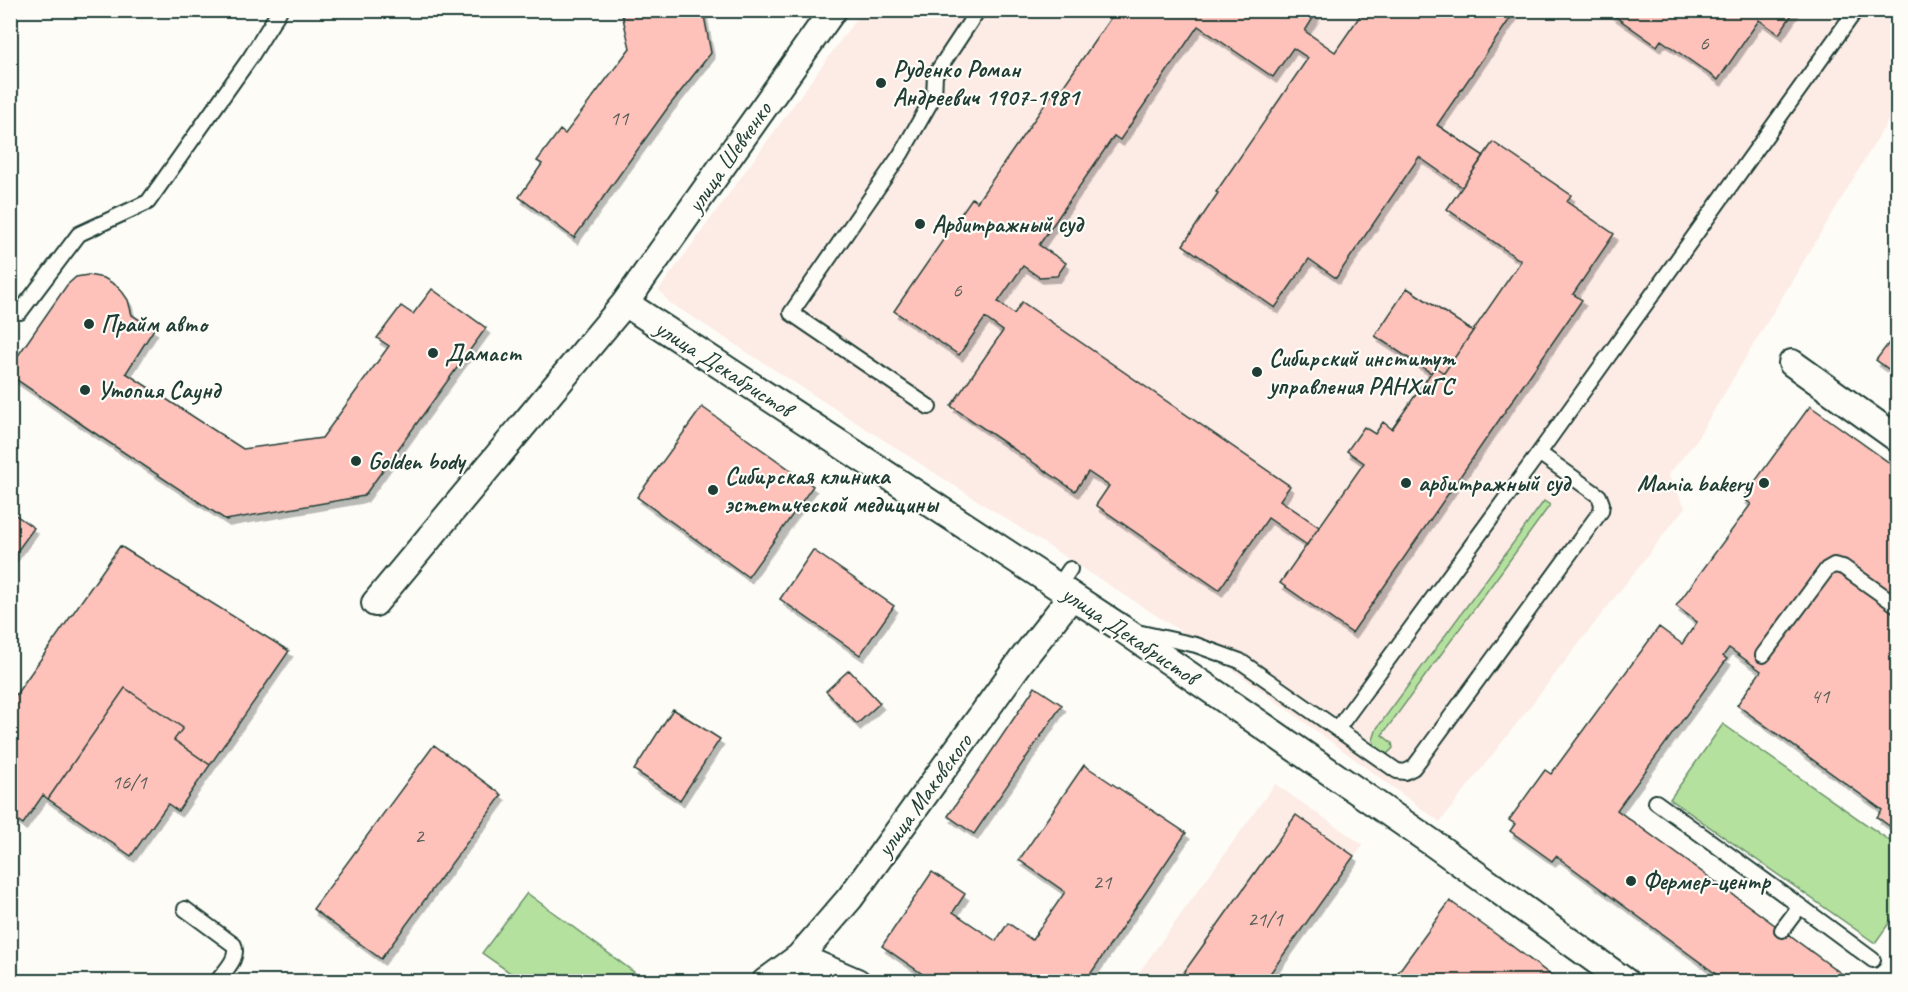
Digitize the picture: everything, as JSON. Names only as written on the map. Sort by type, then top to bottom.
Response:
[{"type":"street","name":"улица Шевченко","points":[[375,603],[625,303],[832,10]]},
{"type":"street","name":"улица Декабристов","points":[[625,303],[1067,584],[1121,628],[1434,844],[1626,981]]},
{"type":"street","points":[[1792,363],[1898,439]]},
{"type":"street","name":"улица Маковского","points":[[765,981],[799,957],[850,898],[1021,661],[1067,584]]},
{"type":"street","points":[[799,957],[857,981]]},
{"type":"lane","points":[[10,305],[20,312],[79,234],[148,202],[250,58],[280,10]]},
{"type":"lane","points":[[929,407],[791,313],[901,154],[934,96],[935,75],[978,10]]},
{"type":"lane","points":[[1338,728],[1539,453],[1856,10]]},
{"type":"lane","points":[[1121,628],[1196,645],[1240,661],[1397,771],[1405,772],[1413,768],[1427,750],[1601,511],[1602,504],[1599,496],[1539,453]]},
{"type":"lane","points":[[1763,655],[1827,569],[1834,565],[1843,567],[1898,606]]},
{"type":"lane","points":[[1656,802],[1873,960]]},
{"type":"lane","points":[[1782,930],[1800,906]]},
{"type":"lane","points":[[185,909],[234,945],[235,957],[217,981]]},
{"type":"shaded area","name":"Сибирский институт управления РАНХиГС","points":[[862,11],[1897,11],[1897,106],[1695,442],[1668,475],[1685,507],[1440,822],[1179,630],[669,302],[659,290]]},
{"type":"shaded area","points":[[1275,784],[1363,845],[1266,981],[1132,982]]},
{"type":"green space","points":[[1544,501],[1550,505],[1382,735],[1392,743],[1393,748],[1387,754],[1376,749],[1373,740],[1377,728]]},
{"type":"green space","points":[[1723,724],[1897,846],[1897,912],[1875,943],[1670,799]]},
{"type":"green space","points":[[527,893],[635,973],[629,981],[522,981],[482,953]]},
{"type":"building","points":[[621,10],[703,10],[711,53],[669,106],[574,238],[519,197],[542,164],[537,161],[560,130],[565,134],[630,48]]},
{"type":"building","points":[[1116,10],[1318,10],[1305,31],[1335,52],[1364,10],[1516,10],[1437,125],[1484,156],[1462,187],[1419,157],[1336,278],[1309,259],[1275,308],[1183,245],[1218,193],[1216,192],[1308,58],[1293,48],[1273,77],[1198,26],[1120,140],[1114,136],[1039,245],[1066,263],[1057,276],[1039,277],[1023,266],[998,302],[1014,314],[1022,302],[1290,486],[1280,500],[1319,527],[1307,545],[1268,518],[1219,590],[1096,505],[1109,486],[1088,472],[1075,491],[951,406],[1003,331],[985,318],[959,355],[894,311],[972,198],[977,202],[1052,94],[1056,97]]},
{"type":"building","points":[[1606,10],[1795,10],[1779,34],[1759,20],[1718,80],[1661,40],[1657,46]]},
{"type":"building","points":[[1493,142],[1571,195],[1567,202],[1614,234],[1573,294],[1582,300],[1352,633],[1280,583],[1364,463],[1347,451],[1364,427],[1375,434],[1383,422],[1392,429],[1435,367],[1444,373],[1521,261],[1447,209]]},
{"type":"building","points":[[88,275],[104,278],[119,287],[128,300],[132,315],[154,329],[126,373],[243,449],[322,438],[389,346],[377,338],[401,306],[413,314],[432,289],[486,328],[364,496],[226,520],[10,375],[10,367],[67,285],[76,277]]},
{"type":"building","points":[[1407,288],[1473,331],[1444,373],[1435,367],[1431,373],[1375,336]]},
{"type":"building","points":[[1898,331],[1898,376],[1876,360]]},
{"type":"building","points":[[1810,406],[1898,469],[1898,832],[1877,817],[1882,810],[1737,705],[1761,671],[1729,648],[1723,656],[1727,659],[1617,810],[1853,982],[1727,982],[1556,856],[1552,861],[1510,831],[1515,824],[1509,820],[1545,770],[1551,774],[1659,627],[1682,644],[1697,622],[1676,606],[1751,504],[1743,498]]},
{"type":"building","points":[[702,407],[813,486],[748,577],[637,497]]},
{"type":"building","points":[[10,511],[34,528],[10,561]]},
{"type":"building","points":[[120,546],[289,651],[210,765],[174,740],[183,728],[125,688],[48,799],[43,795],[23,824],[10,815],[10,703]]},
{"type":"building","points":[[813,550],[894,606],[860,655],[780,599]]},
{"type":"building","points":[[849,670],[880,703],[857,724],[826,691]]},
{"type":"building","points":[[1035,687],[1062,705],[974,834],[948,816]]},
{"type":"building","points":[[125,688],[183,728],[174,740],[210,765],[178,811],[168,804],[131,856],[48,799]]},
{"type":"building","points":[[673,709],[720,739],[680,800],[634,770]]},
{"type":"building","points":[[434,745],[502,795],[381,959],[313,909]]},
{"type":"building","points":[[1084,765],[1186,833],[1085,982],[934,982],[882,946],[932,872],[965,894],[953,912],[996,941],[1008,923],[1032,940],[1065,892],[1019,860]]},
{"type":"building","points":[[1296,815],[1354,856],[1264,982],[1177,982]]},
{"type":"building","points":[[1450,901],[1508,943],[1560,982],[1391,982]]},
{"type":"building","points":[[1898,970],[1898,982],[1889,982]]},
{"type":"place","name":"Руденко Роман Андреевич 1907-1981","points":[[881,83]]},
{"type":"place","name":"Арбитражный суд","points":[[920,224]]},
{"type":"place","name":"Прайм авто","points":[[89,324]]},
{"type":"place","name":"Дамаст","points":[[433,353]]},
{"type":"place","name":"Сибирский институт управления РАНХиГС","points":[[1257,372]]},
{"type":"place","name":"Утопия Саунд","points":[[85,390]]},
{"type":"place","name":"Golden body","points":[[356,461]]},
{"type":"place","name":"арбитражный суд","points":[[1406,483]]},
{"type":"place","name":"Mania bakery","points":[[1764,483]]},
{"type":"place","name":"Сибирская клиника эстетической медицины","points":[[713,490]]},
{"type":"place","name":"Фермер-центр","points":[[1631,881]]}]
